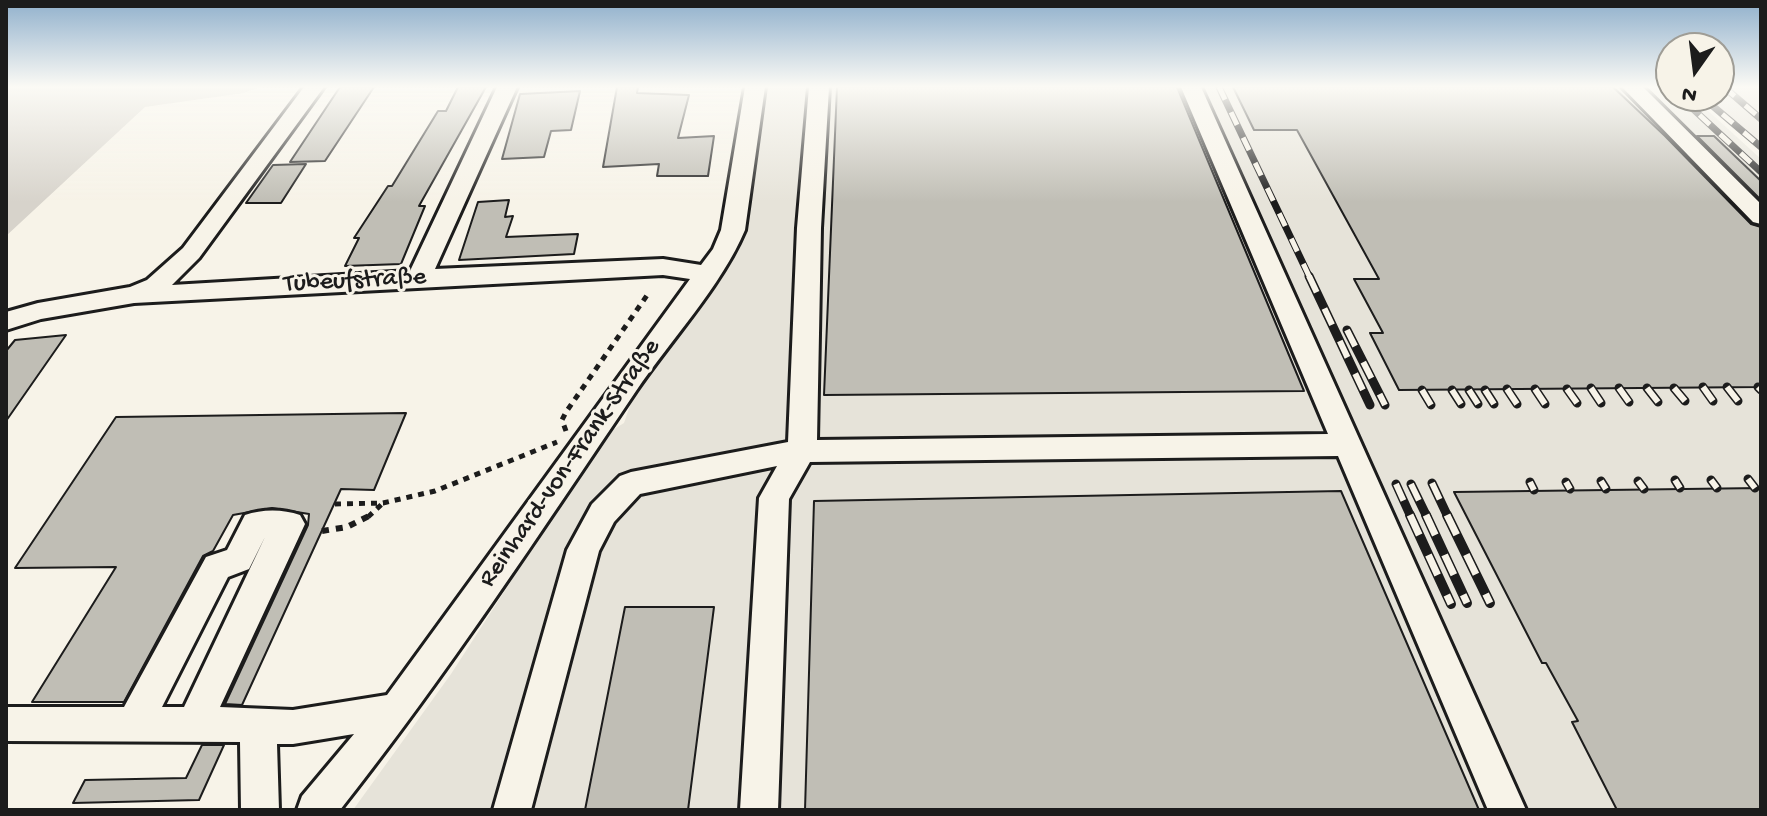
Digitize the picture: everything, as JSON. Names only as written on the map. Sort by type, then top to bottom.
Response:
[{"type":"street","points":[[134,295],[156,286],[191,253],[284,125]]},
{"type":"street","points":[[419,278],[489,125]]},
{"type":"street","name":"Reinhard-von-Frank-Straße","points":[[316,810],[397,710],[724,251],[733,230],[749,125]]},
{"type":"street","points":[[759,810],[774,498],[802,451],[809,228],[816,125]]},
{"type":"street","points":[[1208,125],[1507,810]]},
{"type":"street","points":[[1670,125],[1761,217]]},
{"type":"street","points":[[191,253],[196,278],[212,291]]},
{"type":"street","name":"Tubeufstraße","points":[[6,321],[38,311],[134,295],[663,267],[706,274]]},
{"type":"street","points":[[512,810],[583,550],[603,513],[631,484],[696,469],[802,451],[1347,445]]},
{"type":"street","points":[[134,724],[217,567],[238,560],[256,524],[289,524],[194,724]]},
{"type":"street","points":[[6,724],[293,727],[397,710]]},
{"type":"street","points":[[256,726],[261,763],[260,810]]},
{"type":"path","points":[[335,504],[383,503],[435,491],[541,446],[573,437],[563,428],[562,420],[566,412],[650,291]]},
{"type":"path","points":[[322,531],[341,530],[357,523],[383,503]]},
{"type":"shaded area","points":[[6,125],[126,125],[6,236]]},
{"type":"shaded area","points":[[761,125],[1724,125],[1761,159],[1761,810],[353,810],[451,674],[606,434],[624,423],[634,394],[638,394],[642,383],[738,248],[747,225]]},
{"type":"shaded area","points":[[1731,125],[1761,125],[1761,150]]},
{"type":"building","points":[[315,125],[349,125],[325,161],[290,162]]},
{"type":"building","points":[[429,125],[465,125],[419,206],[425,206],[401,264],[345,266],[359,238],[354,238],[388,186],[392,186]]},
{"type":"building","points":[[511,125],[572,125],[571,130],[551,131],[544,157],[502,159]]},
{"type":"building","points":[[610,125],[681,125],[678,138],[714,136],[708,176],[657,176],[659,164],[603,167]]},
{"type":"building","points":[[835,125],[1193,125],[1304,391],[824,395]]},
{"type":"building","points":[[1252,125],[1653,125],[1751,224],[1761,227],[1761,387],[1399,390],[1370,333],[1383,333],[1354,279],[1379,279],[1297,130],[1254,130]]},
{"type":"building","points":[[1697,136],[1714,136],[1761,181],[1761,200]]},
{"type":"building","points":[[306,164],[281,203],[246,203],[273,165]]},
{"type":"building","points":[[509,200],[505,217],[513,216],[506,237],[578,234],[574,254],[459,260],[478,202]]},
{"type":"building","points":[[66,335],[6,421],[6,351],[15,340]]},
{"type":"building","points":[[406,413],[374,490],[341,489],[242,705],[225,704],[308,525],[309,514],[272,508],[233,515],[213,551],[203,556],[124,702],[32,702],[116,567],[15,568],[116,417]]},
{"type":"building","points":[[1761,488],[1761,810],[1617,810],[1572,722],[1578,721],[1546,663],[1542,663],[1454,492]]},
{"type":"building","points":[[1341,491],[1479,810],[805,810],[814,501]]},
{"type":"building","points":[[625,607],[714,607],[688,810],[585,810]]},
{"type":"building","points":[[202,745],[224,745],[199,800],[73,803],[85,780],[186,778]]},
{"type":"railway","points":[[1237,125],[1310,278]]},
{"type":"railway","points":[[1710,125],[1761,172]]},
{"type":"railway","points":[[1735,125],[1761,147]]},
{"type":"railway","points":[[1309,276],[1370,405]]},
{"type":"railway","points":[[1347,330],[1385,405]]},
{"type":"railway","points":[[1703,387],[1713,401]]},
{"type":"railway","points":[[1727,387],[1738,401]]},
{"type":"railway","points":[[1758,387],[1761,390]]},
{"type":"railway","points":[[1591,388],[1601,403]]},
{"type":"railway","points":[[1619,388],[1629,402]]},
{"type":"railway","points":[[1647,388],[1658,402]]},
{"type":"railway","points":[[1674,388],[1685,401]]},
{"type":"railway","points":[[1507,389],[1517,404]]},
{"type":"railway","points":[[1535,389],[1545,404]]},
{"type":"railway","points":[[1567,389],[1577,403]]},
{"type":"railway","points":[[1422,390],[1431,405]]},
{"type":"railway","points":[[1452,390],[1461,404]]},
{"type":"railway","points":[[1469,390],[1478,404]]},
{"type":"railway","points":[[1485,390],[1494,404]]},
{"type":"railway","points":[[1748,479],[1755,488]]},
{"type":"railway","points":[[1675,480],[1680,488]]},
{"type":"railway","points":[[1711,480],[1717,488]]},
{"type":"railway","points":[[1601,481],[1606,489]]},
{"type":"railway","points":[[1638,481],[1644,489]]},
{"type":"railway","points":[[1530,482],[1534,490]]},
{"type":"railway","points":[[1566,482],[1570,489]]},
{"type":"railway","points":[[1432,483],[1448,517]]},
{"type":"railway","points":[[1396,484],[1411,517]]},
{"type":"railway","points":[[1411,484],[1427,517]]},
{"type":"railway","points":[[1410,515],[1451,604]]},
{"type":"railway","points":[[1426,515],[1467,603]]},
{"type":"railway","points":[[1447,515],[1490,603]]}]
